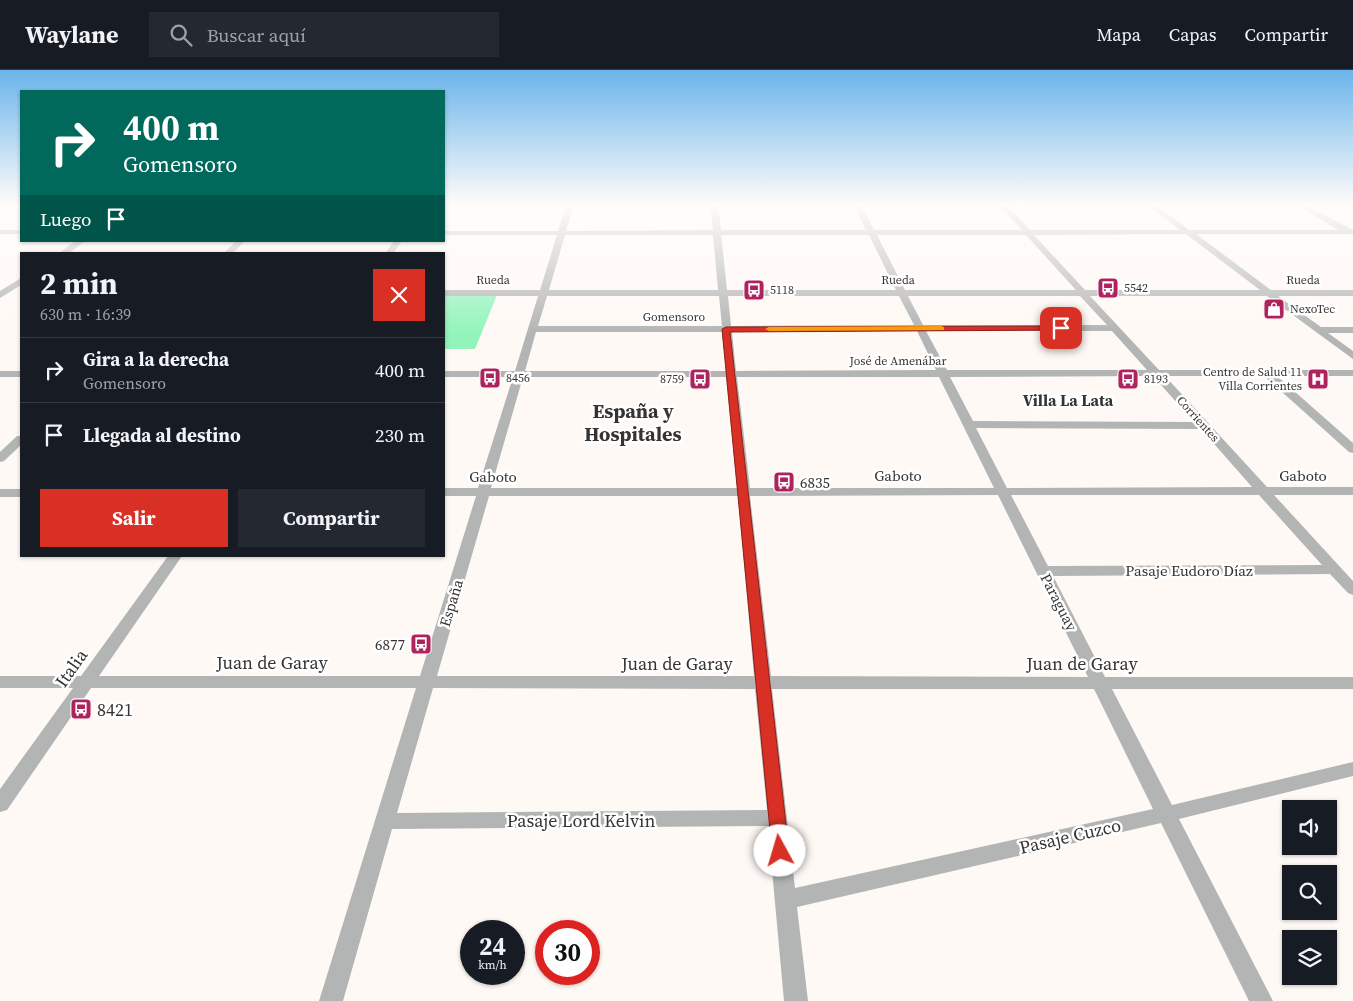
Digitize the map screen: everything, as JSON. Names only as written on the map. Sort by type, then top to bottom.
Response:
[{"type":"street","name":"España","points":[[331,1001],[557,247]]},
{"type":"street","points":[[718,247],[796,1001]]},
{"type":"street","name":"Paraguay","points":[[879,247],[1261,1001]]},
{"type":"street","name":"Corrientes","points":[[1042,247],[1353,590]]},
{"type":"street","points":[[1208,247],[1353,356]]},
{"type":"street","points":[[1,294],[20,282]]},
{"type":"street","name":"Rueda","points":[[445,293],[1353,292]]},
{"type":"street","points":[[1,294],[20,293]]},
{"type":"street","name":"Gomensoro","points":[[533,329],[1115,328]]},
{"type":"street","points":[[1318,330],[1353,330]]},
{"type":"street","points":[[1266,373],[1353,450]]},
{"type":"street","name":"José de Amenábar","points":[[445,374],[1353,373]]},
{"type":"street","points":[[0,374],[20,374]]},
{"type":"street","points":[[969,424],[1204,426]]},
{"type":"street","points":[[0,458],[20,440]]},
{"type":"street","name":"Gaboto","points":[[445,492],[1353,491]]},
{"type":"street","points":[[0,493],[20,493]]},
{"type":"street","name":"Italia","points":[[0,804],[174,557]]},
{"type":"street","name":"Pasaje Eudoro Díaz","points":[[1043,571],[1334,569]]},
{"type":"street","name":"Juan de Garay","points":[[0,682],[1353,683]]},
{"type":"street","name":"Pasaje Cuzco","points":[[785,900],[1166,814],[1353,769]]},
{"type":"street","name":"Pasaje Lord Kelvin","points":[[385,821],[777,818]]},
{"type":"green space","points":[[445,295],[497,295],[475,349],[445,349]]},
{"type":"slow traffic","points":[[769,329],[941,329]]},
{"type":"place","name":"5542","points":[[1108,288]]},
{"type":"place","name":"5118","points":[[754,290]]},
{"type":"place","name":"NexoTec","points":[[1274,309]]},
{"type":"place","name":"8456","points":[[490,378]]},
{"type":"place","name":"8759","points":[[700,379]]},
{"type":"place","name":"8193","points":[[1128,379]]},
{"type":"place","name":"Centro de Salud 11 Villa Corrientes","points":[[1318,379]]},
{"type":"place","name":"6835","points":[[784,482]]},
{"type":"place","name":"6877","points":[[421,644]]},
{"type":"place","name":"8421","points":[[81,709]]},
{"type":"district","name":"Villa La Lata","points":[[1068,400]]},
{"type":"district","name":"España y Hospitales","points":[[633,422]]},
{"type":"route","points":[[780,851],[726,329],[1061,328]]}]
